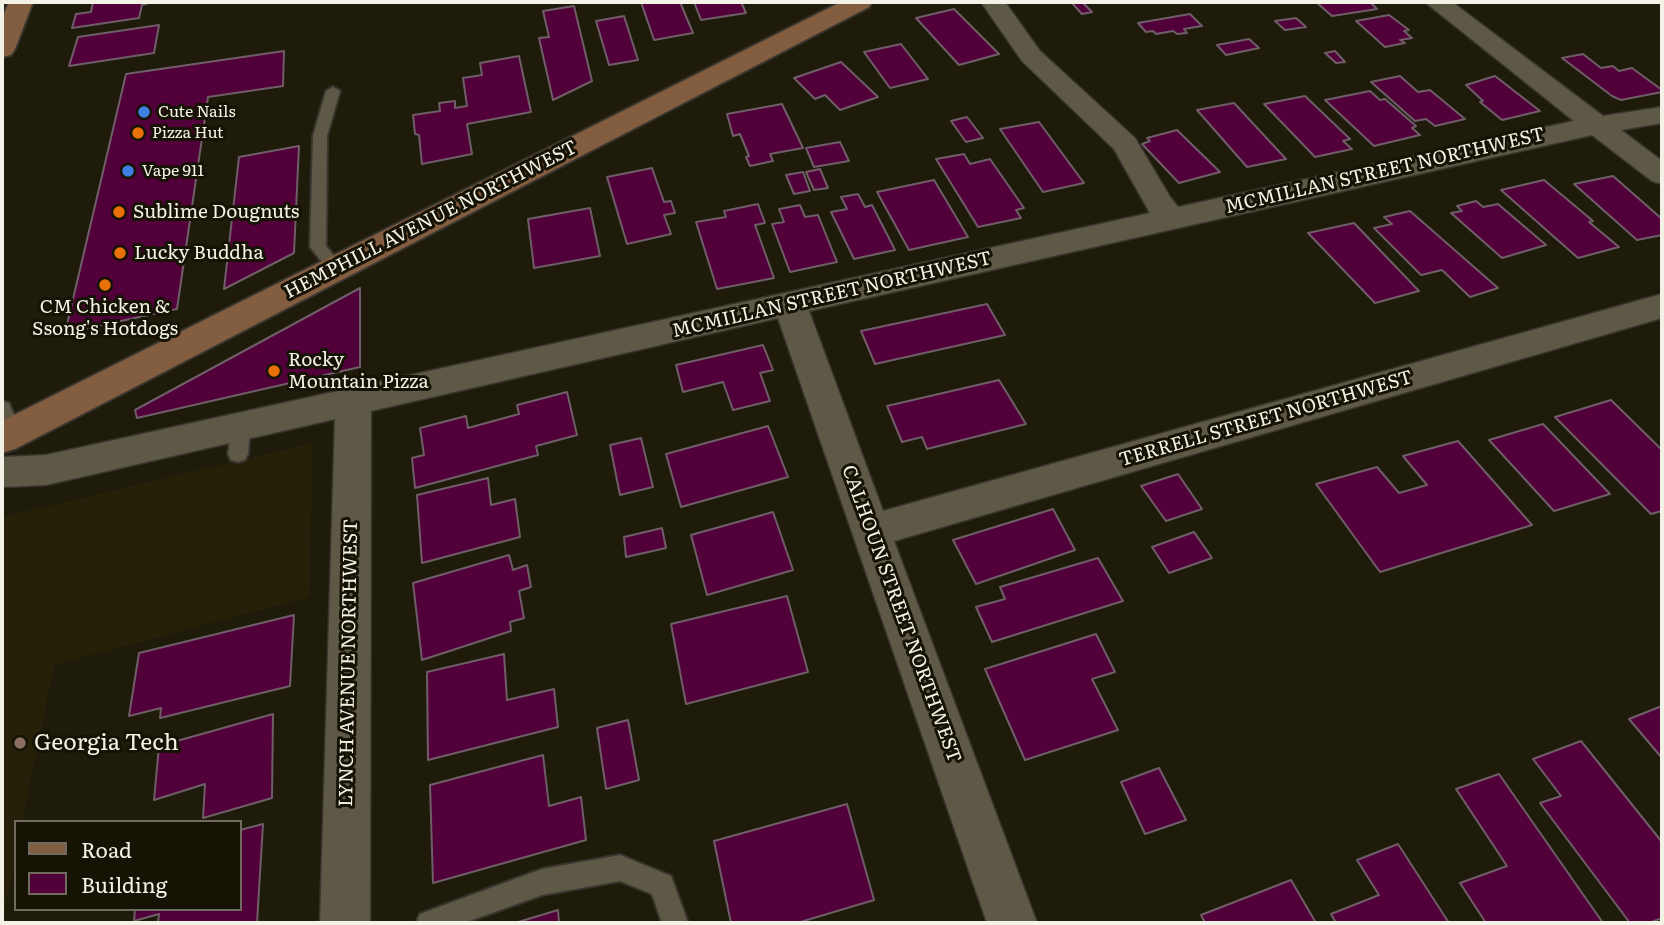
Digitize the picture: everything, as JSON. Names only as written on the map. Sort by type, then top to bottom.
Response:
[{"type":"street","points":[[2,49],[21,2]]},
{"type":"street","name":"HEMPHILL AVENUE NORTHWEST","points":[[6,426],[336,268],[860,2]]},
{"type":"street","points":[[993,2],[1031,56],[1125,144],[1158,203],[1172,219]]},
{"type":"street","points":[[1437,2],[1662,176]]},
{"type":"street","name":"MCMILLAN STREET NORTHWEST","points":[[2,472],[46,470],[240,441],[353,402],[1558,132],[1662,115]]},
{"type":"street","name":"CALHOUN STREET NORTHWEST","points":[[790,304],[1012,923]]},
{"type":"street","name":"TERRELL STREET NORTHWEST","points":[[871,531],[1662,306]]},
{"type":"street","name":"LYNCH AVENUE NORTHWEST","points":[[345,923],[353,402]]},
{"type":"lane","points":[[333,91],[320,136],[318,247],[336,268]]},
{"type":"lane","points":[[429,923],[542,882],[620,867],[662,885],[675,923]]},
{"type":"shaded area","name":"Georgia Tech","points":[[313,443],[309,597],[54,665],[22,820],[14,820],[14,865],[2,923],[2,517]]},
{"type":"building","points":[[93,2],[152,2],[142,5],[139,18],[72,28],[76,14],[91,12]]},
{"type":"building","points":[[641,2],[680,2],[693,33],[654,40]]},
{"type":"building","points":[[694,2],[741,2],[746,13],[701,20]]},
{"type":"building","points":[[1071,2],[1082,2],[1092,12],[1082,14]]},
{"type":"building","points":[[1316,2],[1374,2],[1371,3],[1377,9],[1332,16]]},
{"type":"building","points":[[574,6],[592,81],[553,100],[539,38],[549,37],[543,11]]},
{"type":"building","points":[[954,9],[999,54],[959,65],[916,18]]},
{"type":"building","points":[[1190,14],[1202,26],[1184,29],[1187,33],[1146,32],[1138,23]]},
{"type":"building","points":[[1389,15],[1409,30],[1404,31],[1412,38],[1400,40],[1405,43],[1385,47],[1356,21]]},
{"type":"building","points":[[624,16],[638,60],[609,65],[596,21]]},
{"type":"building","points":[[1296,18],[1306,27],[1285,30],[1275,21]]},
{"type":"building","points":[[159,25],[154,53],[69,66],[78,37]]},
{"type":"building","points":[[1249,39],[1259,48],[1226,55],[1217,45]]},
{"type":"building","points":[[901,44],[928,79],[890,88],[864,52]]},
{"type":"building","points":[[284,51],[283,86],[208,97],[177,309],[65,333],[126,74]]},
{"type":"building","points":[[1335,51],[1345,62],[1336,63],[1325,53]]},
{"type":"building","points":[[1583,54],[1601,68],[1613,66],[1619,71],[1632,68],[1662,92],[1621,100],[1612,96],[1562,58]]},
{"type":"building","points":[[519,56],[531,112],[467,124],[472,154],[422,164],[419,135],[415,134],[413,115],[440,111],[439,103],[455,101],[455,108],[467,106],[463,78],[482,75],[480,63]]},
{"type":"building","points":[[841,62],[878,97],[840,110],[825,95],[815,99],[794,78]]},
{"type":"building","points":[[1400,76],[1418,92],[1430,90],[1465,119],[1435,126],[1426,119],[1415,121],[1371,82]]},
{"type":"building","points":[[1495,76],[1540,111],[1502,120],[1480,102],[1483,101],[1466,85]]},
{"type":"building","points":[[1370,91],[1380,100],[1385,99],[1416,126],[1412,128],[1420,135],[1374,146],[1325,100]]},
{"type":"building","points":[[1305,96],[1350,139],[1343,141],[1352,149],[1315,157],[1264,104]]},
{"type":"building","points":[[1234,103],[1286,159],[1247,167],[1197,110]]},
{"type":"building","points":[[782,104],[803,148],[770,154],[773,161],[750,166],[740,134],[733,136],[727,114]]},
{"type":"building","points":[[967,117],[983,138],[966,142],[951,121]]},
{"type":"building","points":[[1039,122],[1084,183],[1043,192],[1000,129]]},
{"type":"building","points":[[1177,130],[1220,172],[1179,183],[1142,144],[1150,141],[1147,138]]},
{"type":"building","points":[[840,142],[849,161],[814,167],[806,148]]},
{"type":"building","points":[[299,146],[294,253],[224,289],[239,157]]},
{"type":"building","points":[[964,154],[970,164],[990,159],[1024,208],[1016,210],[1021,218],[978,227],[936,159]]},
{"type":"building","points":[[652,168],[664,202],[671,201],[675,213],[664,215],[671,234],[627,244],[607,177]]},
{"type":"building","points":[[820,169],[828,188],[814,190],[806,172]]},
{"type":"building","points":[[803,172],[810,191],[794,194],[786,175]]},
{"type":"building","points":[[1613,176],[1662,219],[1662,235],[1637,240],[1574,184]]},
{"type":"building","points":[[934,180],[968,237],[909,250],[877,192]]},
{"type":"building","points":[[1544,180],[1619,247],[1578,258],[1501,190]]},
{"type":"building","points":[[858,194],[865,207],[872,205],[895,250],[854,259],[831,212],[847,209],[841,197]]},
{"type":"building","points":[[1476,201],[1483,207],[1498,204],[1546,245],[1502,258],[1451,213],[1462,211],[1457,206]]},
{"type":"building","points":[[758,204],[765,223],[755,225],[774,278],[717,289],[696,222],[726,217],[724,211]]},
{"type":"building","points":[[800,205],[805,217],[818,215],[837,262],[790,272],[772,224],[784,222],[779,209]]},
{"type":"building","points":[[590,208],[600,256],[534,268],[528,219]]},
{"type":"building","points":[[1410,211],[1498,288],[1470,297],[1442,270],[1421,275],[1374,228],[1392,224],[1384,217]]},
{"type":"building","points":[[1354,223],[1419,291],[1375,303],[1308,233]]},
{"type":"building","points":[[360,288],[360,367],[137,418],[135,410]]},
{"type":"building","points":[[987,304],[1005,335],[875,364],[861,331]]},
{"type":"building","points":[[763,345],[773,370],[760,373],[770,401],[733,410],[723,382],[683,392],[676,365]]},
{"type":"building","points":[[999,380],[1026,424],[927,449],[922,437],[902,442],[887,406]]},
{"type":"building","points":[[567,392],[577,435],[536,446],[538,455],[415,488],[412,458],[424,455],[420,428],[466,416],[468,428],[519,414],[517,405]]},
{"type":"building","points":[[1611,400],[1662,450],[1662,511],[1651,514],[1555,417]]},
{"type":"building","points":[[1543,424],[1610,494],[1554,511],[1489,440]]},
{"type":"building","points":[[768,426],[788,477],[681,507],[666,454]]},
{"type":"building","points":[[641,438],[653,487],[620,495],[610,445]]},
{"type":"building","points":[[1458,441],[1532,525],[1380,572],[1316,484],[1377,467],[1399,493],[1427,485],[1403,456]]},
{"type":"building","points":[[1178,474],[1202,509],[1166,521],[1141,486]]},
{"type":"building","points":[[488,478],[491,505],[515,499],[520,537],[422,563],[417,495]]},
{"type":"building","points":[[1053,509],[1075,550],[976,584],[953,540]]},
{"type":"building","points":[[773,512],[793,570],[707,595],[691,535]]},
{"type":"building","points":[[662,528],[666,548],[626,557],[624,537]]},
{"type":"building","points":[[1194,532],[1212,558],[1169,573],[1152,547]]},
{"type":"building","points":[[509,555],[513,570],[527,565],[531,587],[519,591],[524,618],[510,622],[511,631],[422,660],[413,583]]},
{"type":"building","points":[[1098,558],[1123,601],[992,642],[976,607],[1005,599],[1000,587]]},
{"type":"building","points":[[787,596],[808,672],[686,704],[671,624]]},
{"type":"building","points":[[294,615],[290,686],[160,718],[161,708],[129,716],[139,653]]},
{"type":"building","points":[[1096,634],[1115,672],[1092,679],[1118,730],[1025,760],[985,669]]},
{"type":"building","points":[[504,654],[507,700],[554,689],[558,727],[428,760],[427,672]]},
{"type":"building","points":[[1662,706],[1662,758],[1629,719]]},
{"type":"building","points":[[273,714],[272,798],[203,818],[205,784],[154,800],[159,746]]},
{"type":"building","points":[[628,720],[639,780],[606,789],[597,728]]},
{"type":"building","points":[[1581,741],[1662,842],[1662,918],[1649,923],[1630,923],[1540,803],[1561,796],[1533,759]]},
{"type":"building","points":[[543,755],[549,806],[581,797],[586,840],[433,883],[430,785]]},
{"type":"building","points":[[1159,768],[1186,820],[1145,834],[1121,782]]},
{"type":"building","points":[[1499,774],[1603,923],[1486,923],[1460,883],[1507,866],[1456,789]]},
{"type":"building","points":[[847,804],[874,900],[797,923],[731,923],[714,841]]},
{"type":"building","points":[[263,824],[257,923],[158,923],[159,914],[134,921],[135,911],[242,911],[242,829]]},
{"type":"building","points":[[1398,844],[1449,923],[1336,923],[1331,914],[1379,895],[1357,860]]},
{"type":"building","points":[[1291,880],[1316,923],[1205,923],[1201,915]]},
{"type":"building","points":[[558,910],[559,923],[515,923]]},
{"type":"place","name":"Cute Nails","points":[[144,112]]},
{"type":"place","name":"Pizza Hut","points":[[138,133]]},
{"type":"place","name":"Vape 911","points":[[128,171]]},
{"type":"place","name":"Sublime Dougnuts","points":[[119,212]]},
{"type":"place","name":"Lucky Buddha","points":[[120,253]]},
{"type":"place","name":"CM Chicken & Ssong's Hotdogs","points":[[105,285]]},
{"type":"place","name":"Rocky Mountain Pizza","points":[[274,371]]},
{"type":"place","name":"Georgia Tech","points":[[20,743]]}]
